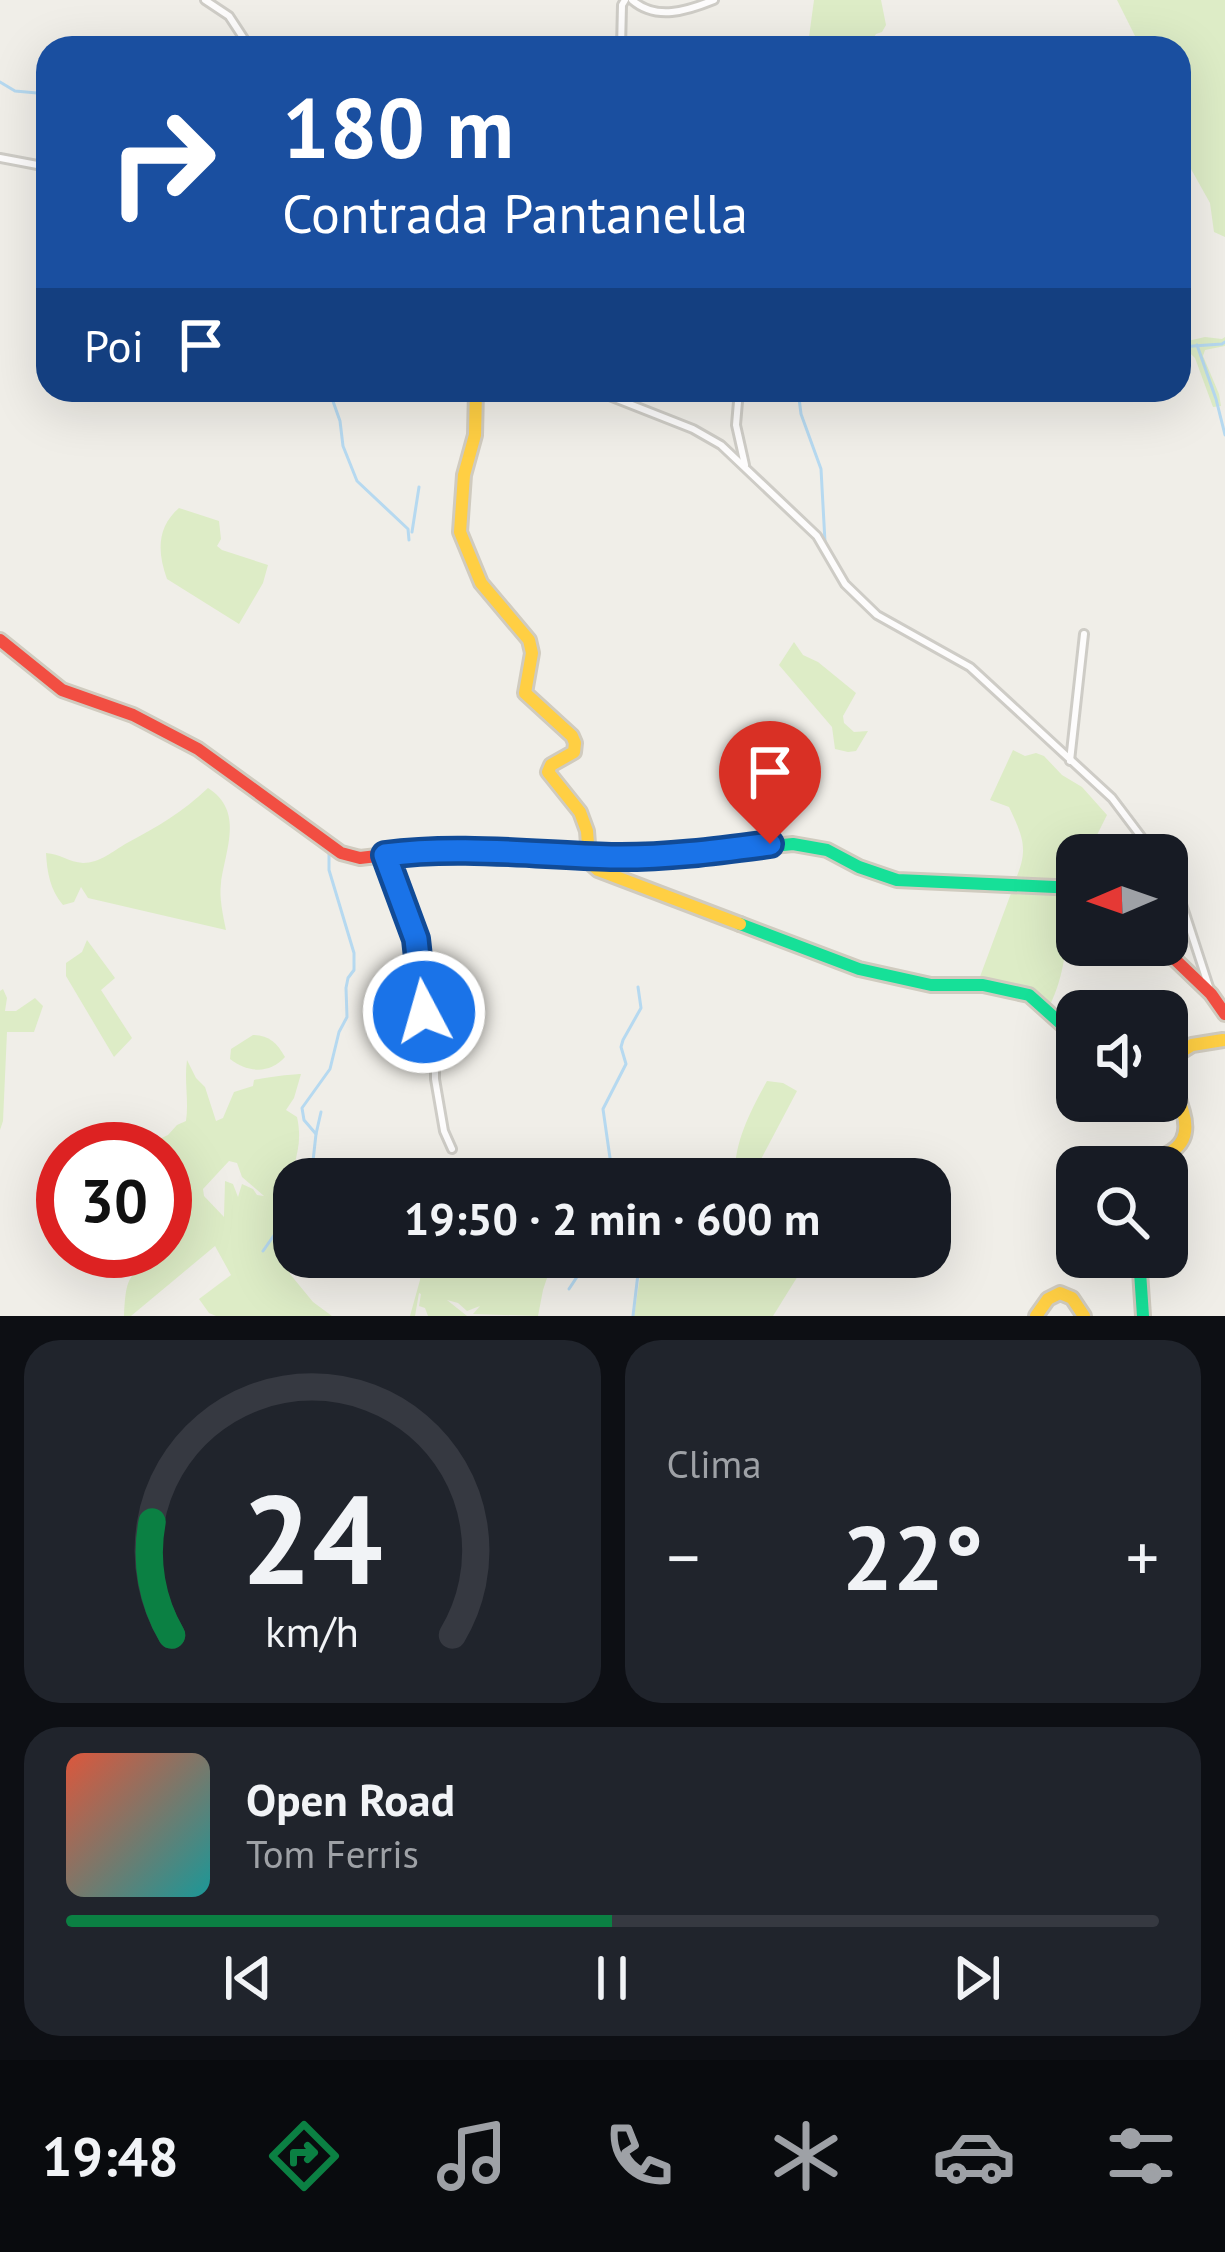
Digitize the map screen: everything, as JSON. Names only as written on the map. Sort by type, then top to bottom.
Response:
[{"type":"street","points":[[206,0],[224,10]]},
{"type":"street","points":[[218,0],[242,36]]},
{"type":"street","points":[[621,36],[621,19],[629,0],[645,11],[677,12],[714,0]]},
{"type":"street","points":[[0,158],[36,164]]},
{"type":"street","points":[[476,402],[476,435],[464,475],[460,532],[482,583],[529,640],[532,653],[525,693],[575,743],[574,752],[551,765],[548,772],[586,819],[588,844],[581,855]]},
{"type":"street","points":[[624,402],[708,436],[817,536],[845,584],[877,615],[970,667],[1112,797],[1139,834]]},
{"type":"street","points":[[738,402],[736,424],[746,468]]},
{"type":"street","points":[[1070,761],[1084,634]]},
{"type":"street","points":[[0,640],[62,689],[133,716],[198,749],[341,853],[360,858],[436,851],[693,854],[793,844],[827,850],[897,880],[1056,887]]},
{"type":"street","points":[[385,855],[416,939],[424,1012],[436,1059],[435,1079],[452,1149]]},
{"type":"street","points":[[581,855],[598,870],[844,964],[893,979],[982,985],[1029,995],[1056,1017]]},
{"type":"street","points":[[1188,923],[1211,994]]},
{"type":"street","points":[[1182,966],[1225,1014]]},
{"type":"street","points":[[1188,1045],[1224,1040]]},
{"type":"street","points":[[1140,1278],[1143,1316]]},
{"type":"street","points":[[1036,1316],[1045,1300],[1058,1292],[1076,1300],[1084,1316]]},
{"type":"green space","points":[[814,0],[881,0],[886,25],[875,36],[809,36]]},
{"type":"green space","points":[[1117,0],[1225,0],[1225,237],[1214,232],[1210,203],[1191,169],[1191,36],[1135,36]]},
{"type":"green space","points":[[1225,337],[1225,346],[1205,350],[1203,356],[1221,406],[1213,407],[1191,354],[1191,340]]},
{"type":"green space","points":[[179,508],[219,521],[217,546],[222,550],[268,565],[239,624],[167,579],[161,540],[166,523]]},
{"type":"green space","points":[[794,642],[803,655],[856,693],[843,716],[854,732],[868,731],[856,751],[835,749],[832,727],[779,665]]},
{"type":"green space","points":[[1013,750],[1025,756],[1044,756],[1107,815],[1098,834],[1056,834],[1056,885],[1014,883],[1022,862],[1021,836],[1009,807],[990,800]]},
{"type":"green space","points":[[208,788],[219,797],[229,819],[221,889],[226,930],[88,898],[81,887],[74,902],[63,905],[50,881],[46,853],[83,863],[101,859]]},
{"type":"green space","points":[[1013,888],[1056,892],[1056,966],[1063,966],[1050,1005],[1022,990],[978,982]]},
{"type":"green space","points":[[87,940],[115,978],[101,990],[132,1038],[114,1057],[66,976],[66,963],[82,952]]},
{"type":"green space","points":[[3,989],[5,1011],[16,1011],[35,998],[43,1006],[34,1032],[7,1032],[0,1130],[0,991]]},
{"type":"green space","points":[[253,1035],[272,1041],[285,1057],[259,1070],[230,1059],[231,1049]]},
{"type":"green space","points":[[187,1060],[205,1087],[216,1121],[223,1118],[234,1092],[253,1086],[254,1080],[301,1074],[286,1110],[297,1117],[296,1158],[273,1158],[273,1278],[293,1278],[332,1316],[216,1316],[199,1299],[231,1275],[215,1246],[192,1265],[192,1122],[184,1122]],"holes":[[[229,1161],[237,1163],[242,1177],[264,1196],[242,1184],[238,1197],[233,1184],[225,1181],[224,1217],[203,1189]]]},
{"type":"green space","points":[[767,1081],[797,1091],[762,1158],[736,1158]]},
{"type":"green space","points":[[177,1278],[131,1316],[124,1316],[130,1279]]},
{"type":"green space","points":[[547,1278],[538,1316],[473,1314],[480,1306],[467,1311],[447,1300],[467,1316],[428,1316],[419,1306],[419,1293],[415,1316],[410,1316],[420,1280]]},
{"type":"green space","points":[[640,1278],[797,1278],[773,1316],[634,1316]]},
{"type":"waterway","points":[[0,82],[15,91],[36,93]]},
{"type":"waterway","points":[[1191,346],[1225,342]]},
{"type":"waterway","points":[[1197,345],[1225,435]]},
{"type":"waterway","points":[[333,402],[357,481],[408,529],[409,540]]},
{"type":"waterway","points":[[800,402],[821,469],[825,542]]},
{"type":"waterway","points":[[412,532],[419,487]]},
{"type":"waterway","points":[[313,1158],[316,1134],[304,1120],[302,1108],[330,1069],[347,1017],[346,988],[354,970],[329,853]]},
{"type":"waterway","points":[[610,1158],[603,1109],[626,1064],[621,1047],[641,1008],[638,987]]},
{"type":"waterway","points":[[316,1134],[321,1112]]},
{"type":"waterway","points":[[263,1251],[273,1237]]},
{"type":"waterway","points":[[569,1289],[576,1278]]},
{"type":"waterway","points":[[633,1316],[638,1278]]},
{"type":"traffic: fast","points":[[394,854],[615,857],[793,844],[827,850],[897,880],[1056,887]]},
{"type":"traffic: fast","points":[[740,924],[859,969],[931,985],[983,985],[1029,995],[1056,1019]]},
{"type":"traffic: fast","points":[[1140,1278],[1143,1316]]},
{"type":"traffic: slow","points":[[476,402],[460,532],[481,583],[529,640],[532,653],[525,693],[575,743],[574,752],[551,765],[548,772],[580,812],[588,844],[581,855],[598,870],[740,924]]},
{"type":"traffic: slow","points":[[1178,1146],[1185,1131],[1174,1077],[1176,1055],[1192,1045],[1223,1040]]},
{"type":"traffic: slow","points":[[1036,1316],[1048,1299],[1060,1293],[1072,1298],[1084,1316]]},
{"type":"traffic: jam","points":[[0,640],[62,690],[133,715],[198,749],[341,853],[360,858],[394,854]]},
{"type":"traffic: jam","points":[[1182,966],[1225,1014]]},
{"type":"route","points":[[424,1012],[416,939],[385,855],[458,851],[615,857],[770,844]]}]
